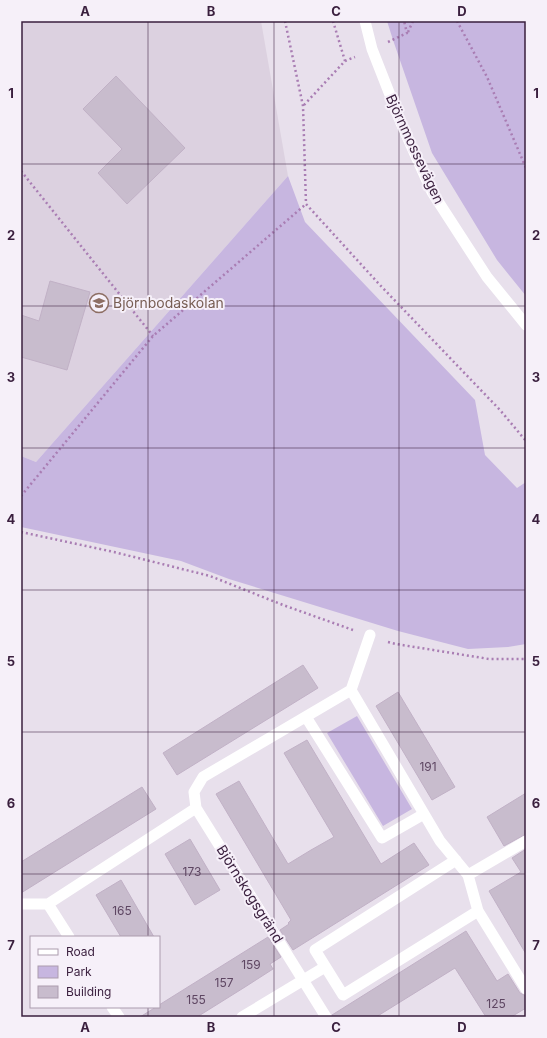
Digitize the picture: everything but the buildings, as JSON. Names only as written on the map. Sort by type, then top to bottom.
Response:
[{"type":"street","name":"Björnmossevägen","points":[[365,21],[372,49],[400,123],[432,192],[487,277],[526,325]]},
{"type":"street","points":[[21,904],[48,904],[196,808],[194,792],[203,777],[351,690],[370,635]]},
{"type":"street","points":[[351,690],[440,841],[468,875],[478,911],[526,989]]},
{"type":"street","points":[[306,717],[382,838],[424,814]]},
{"type":"street","name":"Björnskogsgränd","points":[[196,808],[326,1017]]},
{"type":"street","points":[[468,875],[526,841]]},
{"type":"street","points":[[456,860],[315,950],[343,995],[478,911]]},
{"type":"street","points":[[48,904],[68,936]]},
{"type":"street","points":[[242,1017],[325,967]]},
{"type":"street","points":[[113,1008],[118,1017]]},
{"type":"path","points":[[285,21],[303,106],[306,204],[379,284],[500,410],[526,441]]},
{"type":"path","points":[[333,21],[345,61]]},
{"type":"path","points":[[408,33],[413,21]]},
{"type":"path","points":[[457,21],[486,77],[526,168]]},
{"type":"path","points":[[21,171],[153,336]]},
{"type":"path","points":[[21,496],[153,336],[306,204]]},
{"type":"path","points":[[21,532],[114,552],[210,576],[283,605],[396,644],[488,659],[526,659]]},
{"type":"shaded area","name":"Björnbodaskolan","points":[[21,21],[261,21],[288,176],[36,462],[21,456]]},
{"type":"green space","points":[[387,21],[526,21],[526,296],[497,260],[432,153]]},
{"type":"green space","points":[[288,176],[305,222],[475,400],[485,455],[517,488],[526,482],[526,644],[508,647],[468,649],[398,631],[229,579],[181,561],[21,527],[21,456],[36,462]]},
{"type":"green space","points":[[357,716],[412,809],[383,826],[327,733]]},
{"type":"place","name":"Björnbodaskolan","points":[[99,303]]}]
